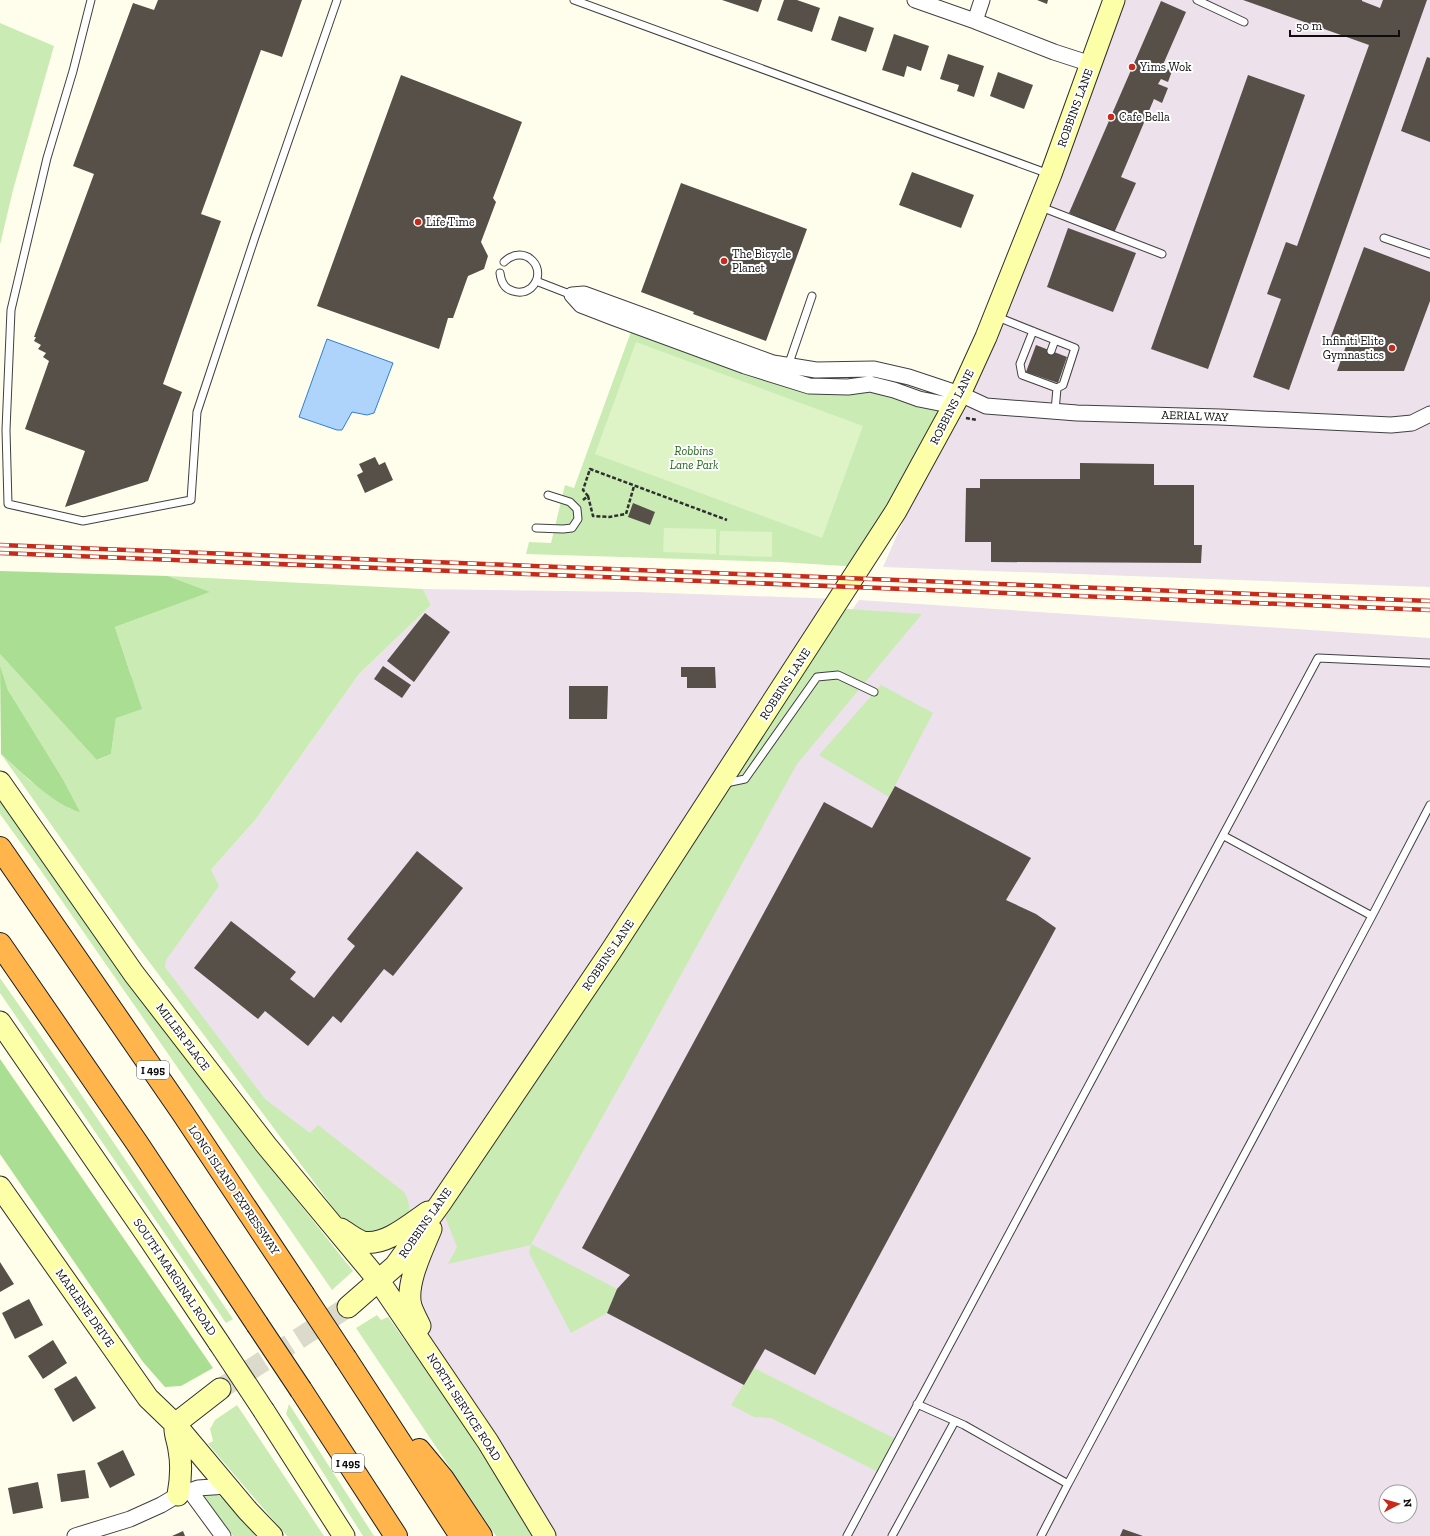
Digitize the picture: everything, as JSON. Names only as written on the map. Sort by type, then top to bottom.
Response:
[{"type":"highway","name":"LONG ISLAND EXPRESSWAY","points":[[0,848],[178,1106],[461,1536]]},
{"type":"highway","name":"I 495","points":[[0,944],[137,1143],[258,1324],[396,1536]]},
{"type":"highway","points":[[387,1422],[421,1452],[443,1479],[482,1536]]},
{"type":"street","points":[[915,0],[975,21],[1054,52],[1091,64]]},
{"type":"street","points":[[975,21],[982,0]]},
{"type":"street","name":"ROBBINS LANE","points":[[348,1307],[395,1266],[440,1204],[611,951],[896,511],[957,400],[995,316],[1051,174],[1114,0]]},
{"type":"street","points":[[572,295],[584,294],[773,363],[816,370],[874,370],[909,377],[957,400]]},
{"type":"street","points":[[572,295],[581,304],[618,319],[745,366],[809,386],[848,387],[870,384],[920,399],[957,400]]},
{"type":"street","name":"AERIAL WAY","points":[[957,400],[986,406],[1055,411],[1391,425],[1412,423],[1430,414]]},
{"type":"street","name":"MILLER PLACE","points":[[0,782],[134,974],[266,1145],[379,1281]]},
{"type":"street","name":"SOUTH MARGINAL ROAD","points":[[0,1022],[146,1234],[264,1410],[344,1536]]},
{"type":"street","name":"MARLENE DRIVE","points":[[0,1187],[148,1398],[175,1424],[227,1486],[272,1536]]},
{"type":"street","points":[[300,1187],[341,1228],[361,1242],[375,1242],[391,1236],[440,1204]]},
{"type":"street","points":[[440,1204],[410,1281],[410,1294],[411,1305],[415,1315],[452,1386]]},
{"type":"street","name":"NORTH SERVICE ROAD","points":[[379,1281],[452,1386],[545,1536]]},
{"type":"street","points":[[220,1390],[175,1424],[174,1430],[181,1461],[181,1478],[184,1493],[223,1536]]},
{"type":"street","points":[[75,1536],[130,1519],[184,1493],[198,1488],[227,1486]]},
{"type":"lane","points":[[91,0],[73,71],[47,158],[11,310],[6,430],[8,504],[83,521],[191,500],[198,412],[255,237],[338,0]]},
{"type":"lane","points":[[574,0],[1051,174]]},
{"type":"lane","points":[[1197,0],[1244,22]]},
{"type":"lane","points":[[1038,206],[1162,254]]},
{"type":"lane","points":[[1384,238],[1430,254]]},
{"type":"lane","points":[[500,272],[501,280],[506,288],[517,292],[528,290],[536,281],[537,269],[535,264],[528,257],[518,255],[508,258],[504,262]]},
{"type":"lane","points":[[536,281],[572,295]]},
{"type":"lane","points":[[788,366],[812,296]]},
{"type":"lane","points":[[995,316],[1075,348],[1063,385],[1057,388]]},
{"type":"lane","points":[[1033,331],[1020,364],[1022,375],[1041,380],[1057,388]]},
{"type":"lane","points":[[1051,351],[1055,340]]},
{"type":"lane","points":[[1055,411],[1057,388]]},
{"type":"lane","points":[[536,528],[572,528],[578,519],[577,509],[570,502],[548,495]]},
{"type":"lane","points":[[847,1536],[1224,836],[1318,658],[1430,663]]},
{"type":"lane","points":[[720,784],[745,779],[817,677],[838,675],[874,692]]},
{"type":"lane","points":[[1041,1536],[1430,805]]},
{"type":"lane","points":[[1224,836],[1372,916]]},
{"type":"lane","points":[[917,1404],[955,1421],[1068,1484]]},
{"type":"lane","points":[[892,1536],[955,1421]]},
{"type":"path","points":[[634,486],[626,514],[609,517],[593,516],[588,496],[582,490],[590,469],[727,520]]},
{"type":"path","points":[[574,506],[588,496]]},
{"type":"shaded area","points":[[1114,0],[1430,0],[1430,587],[883,567],[977,354]]},
{"type":"shaded area","points":[[423,589],[637,592],[840,599],[466,1165],[859,600],[1430,638],[1430,1536],[538,1536],[430,1356],[396,1227],[357,1231],[153,966],[211,870],[256,819],[359,674],[431,605]]},
{"type":"green space","points":[[0,23],[54,46],[13,190],[0,245]]},
{"type":"green space","name":"Robbins Lane Park","points":[[632,329],[806,391],[872,390],[949,414],[860,567],[780,562],[526,554],[529,542],[551,543],[565,485],[574,488]]},
{"type":"green space","points":[[636,342],[863,426],[822,538],[595,454]]},
{"type":"green space","points":[[664,528],[716,529],[716,554],[663,552]]},
{"type":"green space","points":[[720,531],[772,532],[772,557],[719,555]]},
{"type":"green space","points":[[0,571],[168,576],[210,592],[115,627],[142,709],[116,718],[111,754],[97,760],[0,654]]},
{"type":"green space","points":[[168,576],[423,589],[431,605],[359,674],[256,819],[211,870],[219,886],[166,960],[165,967],[265,1099],[310,1133],[318,1125],[404,1192],[409,1210],[407,1216],[402,1222],[371,1238],[344,1222],[138,947],[1,754],[29,780],[71,809],[61,776],[8,690],[0,665],[0,654],[98,760],[111,754],[116,718],[131,675],[115,627],[209,592]]},
{"type":"green space","points":[[834,608],[922,614],[797,764],[531,1244],[617,1289],[607,1313],[571,1333],[529,1253],[531,1245],[448,1264],[457,1247],[440,1204]]},
{"type":"green space","points":[[0,665],[8,690],[61,776],[80,812],[60,803],[49,795],[1,754]]},
{"type":"green space","points":[[881,685],[933,713],[889,797],[819,755]]},
{"type":"green space","points":[[0,801],[279,1178],[353,1271],[332,1290],[0,814]]},
{"type":"green space","points":[[0,978],[70,1078],[233,1319],[226,1323],[0,993]]},
{"type":"green space","points":[[0,1059],[213,1368],[181,1386],[165,1387],[143,1362],[0,1154]]},
{"type":"green space","points":[[377,1315],[381,1320],[388,1317],[450,1404],[532,1536],[496,1536],[356,1328]]},
{"type":"green space","points":[[754,1368],[898,1440],[880,1473],[771,1418],[754,1417],[731,1405]]},
{"type":"green space","points":[[289,1404],[374,1536],[363,1536],[286,1414]]},
{"type":"green space","points":[[237,1405],[324,1536],[287,1536],[208,1444],[213,1441],[210,1429],[215,1420]]},
{"type":"green space","points":[[205,1492],[214,1492],[224,1500],[256,1536],[233,1536],[203,1496]]},
{"type":"water","points":[[327,339],[393,363],[374,413],[367,415],[352,412],[342,430],[337,430],[299,417]]},
{"type":"building","points":[[158,0],[302,0],[282,57],[261,50],[201,214],[221,221],[163,384],[182,392],[148,481],[65,507],[85,451],[25,429],[49,361],[43,357],[46,353],[38,349],[41,345],[34,341],[36,337],[34,337],[94,174],[73,166],[133,3],[154,10]]},
{"type":"building","points":[[722,0],[762,0],[758,12]]},
{"type":"building","points":[[784,0],[797,0],[820,8],[812,32],[777,20]]},
{"type":"building","points":[[1037,0],[1048,0],[1047,4]]},
{"type":"building","points":[[1243,0],[1362,0],[1380,8],[1383,0],[1427,0],[1289,390],[1253,377],[1281,299],[1267,294],[1286,242],[1297,246],[1369,45]]},
{"type":"building","points":[[1161,1],[1186,12],[1162,67],[1172,71],[1168,82],[1161,79],[1158,84],[1168,88],[1162,103],[1154,99],[1121,177],[1136,183],[1114,233],[1069,213]]},
{"type":"building","points":[[839,16],[874,28],[866,52],[831,40]]},
{"type":"building","points":[[894,34],[929,46],[921,71],[907,66],[904,77],[882,70]]},
{"type":"building","points":[[948,54],[984,66],[974,97],[957,91],[959,85],[940,79]]},
{"type":"building","points":[[1427,57],[1430,58],[1430,142],[1401,131]]},
{"type":"building","points":[[998,72],[1033,85],[1024,109],[990,96]]},
{"type":"building","name":"Life Time","points":[[401,75],[522,122],[493,198],[496,202],[481,242],[488,256],[484,269],[468,276],[453,318],[448,318],[439,349],[317,306]]},
{"type":"building","points":[[1248,75],[1305,95],[1208,369],[1151,349]]},
{"type":"building","points":[[912,172],[974,195],[961,228],[899,205]]},
{"type":"building","name":"The Bicycle Planet","points":[[681,183],[807,229],[766,341],[693,314],[694,312],[641,292]]},
{"type":"building","points":[[1068,228],[1136,253],[1113,312],[1047,287]]},
{"type":"building","points":[[1364,247],[1430,272],[1430,301],[1404,371],[1337,371],[1346,346],[1330,339]]},
{"type":"building","points":[[1036,345],[1067,357],[1058,383],[1026,372]]},
{"type":"building","points":[[375,457],[379,465],[385,462],[393,480],[365,493],[357,475],[363,472],[359,464]]},
{"type":"building","points":[[1080,463],[1154,464],[1154,485],[1194,485],[1194,545],[1202,545],[1201,563],[991,562],[991,542],[965,542],[966,488],[980,488],[980,479],[1080,479]]},
{"type":"building","points":[[633,503],[655,512],[650,525],[628,517]]},
{"type":"building","points":[[425,613],[450,632],[414,682],[387,661]]},
{"type":"building","points":[[383,666],[411,685],[402,698],[374,679]]},
{"type":"building","points":[[681,667],[715,667],[716,688],[687,688],[687,677],[681,677]]},
{"type":"building","points":[[569,686],[608,686],[607,719],[569,719]]},
{"type":"building","points":[[895,786],[1031,858],[1006,900],[1036,914],[1056,928],[815,1375],[765,1349],[744,1385],[607,1313],[617,1289],[630,1275],[582,1248],[824,802],[872,828]]},
{"type":"building","points":[[417,851],[463,888],[393,976],[384,969],[341,1023],[333,1016],[308,1046],[265,1011],[258,1019],[194,968],[231,921],[296,972],[290,979],[314,998],[355,946],[347,939]]},
{"type":"building","points":[[0,1262],[14,1284],[0,1292]]},
{"type":"building","points":[[29,1299],[43,1325],[15,1339],[2,1313]]},
{"type":"building","points":[[53,1340],[67,1363],[43,1379],[28,1356]]},
{"type":"building","points":[[76,1376],[96,1408],[73,1422],[54,1389]]},
{"type":"building","points":[[123,1450],[135,1475],[110,1488],[97,1463]]},
{"type":"building","points":[[85,1470],[89,1498],[61,1502],[57,1474]]},
{"type":"building","points":[[38,1482],[43,1508],[13,1514],[8,1488]]},
{"type":"building","points":[[1123,1529],[1143,1536],[1120,1536]]},
{"type":"building","points":[[183,1531],[185,1536],[172,1536]]},
{"type":"tunnel","points":[[220,1389],[348,1307]]},
{"type":"railway","points":[[0,545],[1430,601]]},
{"type":"railway","points":[[0,553],[1430,610]]},
{"type":"place","name":"Yims Wok","points":[[1132,67]]},
{"type":"place","name":"Cafe Bella","points":[[1111,117]]},
{"type":"place","name":"Life Time","points":[[418,222]]},
{"type":"place","name":"The Bicycle Planet","points":[[724,261]]},
{"type":"place","name":"Infiniti Elite Gymnastics","points":[[1392,348]]}]
